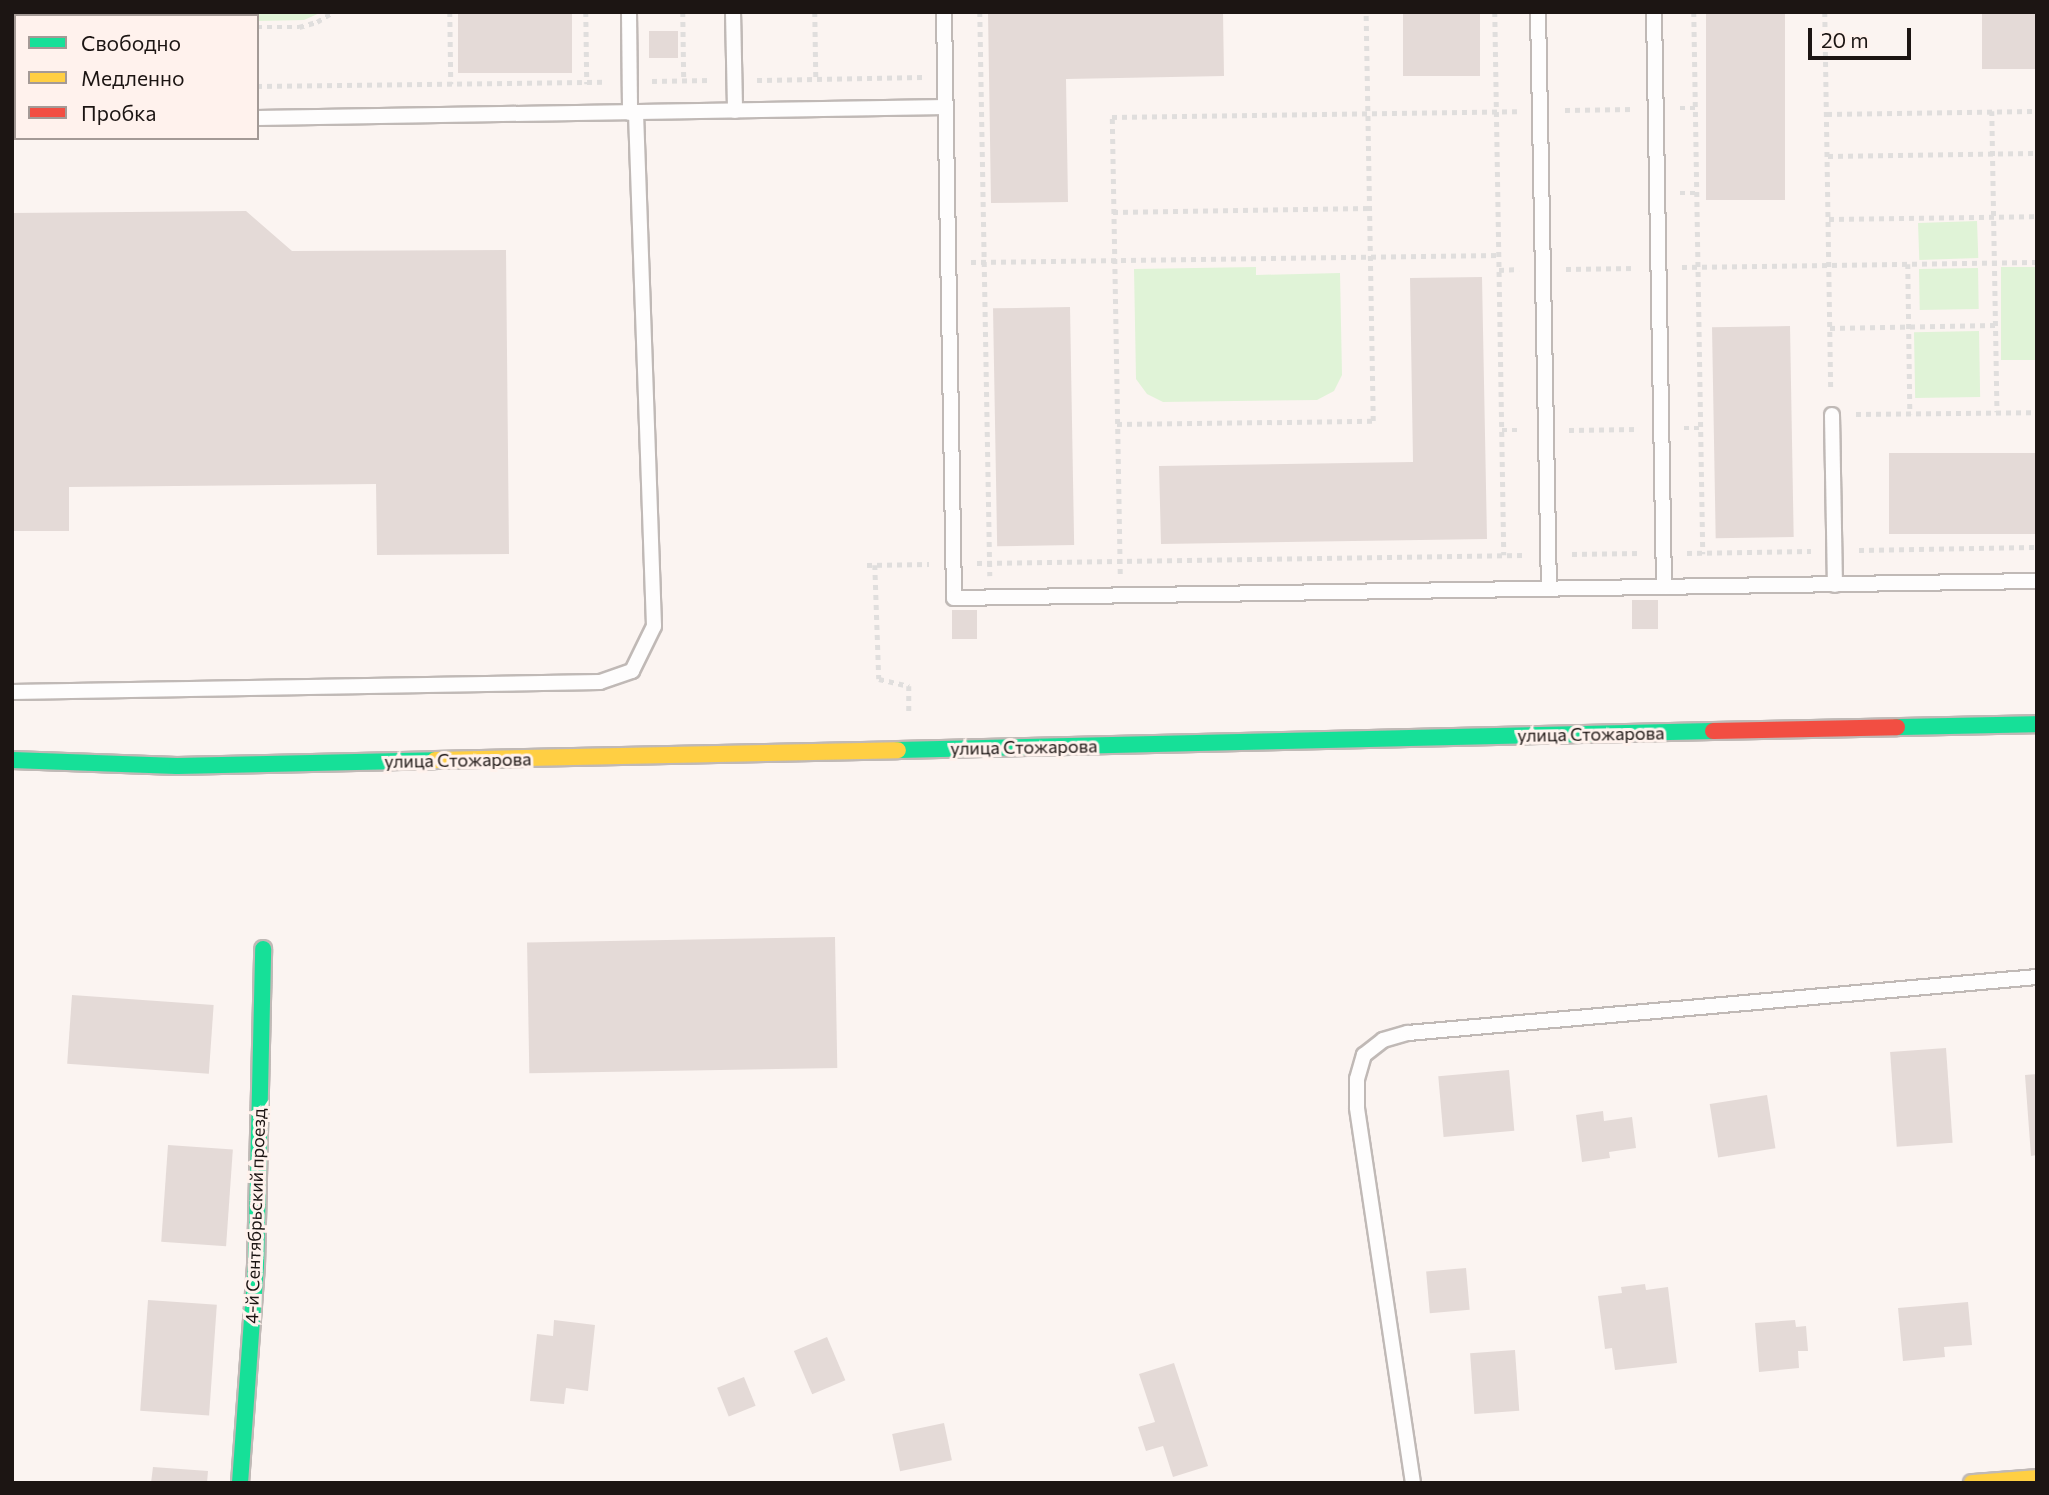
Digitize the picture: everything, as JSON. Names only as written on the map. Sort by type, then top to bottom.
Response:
[{"type":"street","name":"улица Стожарова","points":[[12,760],[177,766],[2037,724]]},
{"type":"street","name":"4-й Сентябрьский проезд","points":[[240,1483],[256,1266],[263,949]]},
{"type":"street","points":[[1972,1483],[2037,1478]]},
{"type":"lane","points":[[12,692],[600,682],[632,671],[654,626],[629,12]]},
{"type":"lane","points":[[733,12],[735,111]]},
{"type":"lane","points":[[944,12],[954,598],[2037,581]]},
{"type":"lane","points":[[1538,12],[1549,589]]},
{"type":"lane","points":[[1654,12],[1664,587]]},
{"type":"lane","points":[[259,118],[946,107]]},
{"type":"lane","points":[[1832,415],[1835,584]]},
{"type":"lane","points":[[1413,1483],[1357,1107],[1357,1079],[1364,1055],[1383,1040],[1408,1033],[2037,977]]},
{"type":"path","points":[[259,27],[299,27],[317,22],[333,12]]},
{"type":"path","points":[[450,12],[451,84]]},
{"type":"path","points":[[586,12],[588,113]]},
{"type":"path","points":[[683,12],[684,80]]},
{"type":"path","points":[[815,12],[816,79]]},
{"type":"path","points":[[980,12],[990,598]]},
{"type":"path","points":[[1117,424],[1373,421],[1366,12]]},
{"type":"path","points":[[1494,12],[1504,555]]},
{"type":"path","points":[[1694,12],[1703,587]]},
{"type":"path","points":[[1825,12],[1832,415],[2037,412]]},
{"type":"path","points":[[259,86],[945,77]]},
{"type":"path","points":[[1120,596],[1112,117],[1695,108]]},
{"type":"path","points":[[1992,111],[1997,412]]},
{"type":"path","points":[[1827,114],[2037,111]]},
{"type":"path","points":[[1827,156],[2037,153]]},
{"type":"path","points":[[1113,212],[1370,208]]},
{"type":"path","points":[[1829,219],[2037,216]]},
{"type":"path","points":[[948,263],[1499,255]]},
{"type":"path","points":[[1829,264],[2037,262]]},
{"type":"path","points":[[1908,264],[1910,414]]},
{"type":"path","points":[[1830,328],[1995,325]]},
{"type":"path","points":[[1502,430],[1701,428]]},
{"type":"path","points":[[867,565],[2037,547]]},
{"type":"path","points":[[875,565],[879,679],[909,686],[909,749]]},
{"type":"green space","points":[[322,12],[304,20],[259,21],[259,14],[194,14]]},
{"type":"green space","points":[[1977,221],[1978,258],[1919,260],[1918,223]]},
{"type":"green space","points":[[1256,267],[1256,275],[1340,273],[1342,375],[1334,391],[1317,400],[1163,402],[1147,394],[1136,379],[1134,269]]},
{"type":"green space","points":[[2001,267],[2037,267],[2037,360],[2001,360]]},
{"type":"green space","points":[[1978,268],[1979,309],[1920,310],[1919,269]]},
{"type":"green space","points":[[1979,331],[1980,397],[1915,398],[1914,332]]},
{"type":"building","points":[[458,12],[572,12],[572,73],[458,73]]},
{"type":"building","points":[[988,12],[1223,12],[1224,76],[1066,79],[1068,202],[991,203]]},
{"type":"building","points":[[1403,12],[1480,12],[1480,76],[1403,76]]},
{"type":"building","points":[[1706,12],[1785,12],[1785,200],[1706,200]]},
{"type":"building","points":[[1982,12],[2037,12],[2037,69],[1982,69]]},
{"type":"building","points":[[649,31],[678,31],[678,58],[649,58]]},
{"type":"building","points":[[246,211],[292,251],[506,250],[509,554],[377,555],[376,484],[69,487],[69,531],[12,531],[12,213]]},
{"type":"building","points":[[1482,277],[1487,539],[1161,544],[1159,466],[1413,462],[1410,278]]},
{"type":"building","points":[[1070,307],[1074,545],[997,546],[993,308]]},
{"type":"building","points":[[1790,326],[1794,537],[1716,538],[1712,327]]},
{"type":"building","points":[[1889,453],[2037,453],[2037,534],[1889,534]]},
{"type":"building","points":[[1632,600],[1658,600],[1658,629],[1632,629]]},
{"type":"building","points":[[952,610],[977,610],[977,639],[952,639]]},
{"type":"building","points":[[835,937],[837,1068],[529,1073],[527,942]]},
{"type":"building","points":[[72,995],[214,1005],[209,1074],[67,1064]]},
{"type":"building","points":[[1946,1048],[1953,1143],[1897,1147],[1890,1052]]},
{"type":"building","points":[[1509,1070],[1514,1131],[1444,1137],[1438,1076]]},
{"type":"building","points":[[2037,1074],[2037,1155],[2031,1156],[2025,1075]]},
{"type":"building","points":[[1767,1095],[1775,1148],[1718,1157],[1710,1104]]},
{"type":"building","points":[[1603,1111],[1604,1121],[1632,1117],[1636,1148],[1609,1152],[1610,1158],[1582,1162],[1576,1115]]},
{"type":"building","points":[[168,1145],[233,1150],[226,1246],[161,1242]]},
{"type":"building","points":[[1466,1268],[1470,1310],[1430,1313],[1426,1271]]},
{"type":"building","points":[[1645,1284],[1646,1290],[1668,1287],[1677,1363],[1615,1370],[1612,1348],[1605,1349],[1598,1296],[1622,1293],[1621,1287]]},
{"type":"building","points":[[148,1300],[217,1305],[209,1416],[140,1411]]},
{"type":"building","points":[[1968,1302],[1972,1345],[1944,1347],[1945,1357],[1903,1361],[1898,1308]]},
{"type":"building","points":[[554,1320],[595,1325],[588,1391],[566,1388],[564,1404],[530,1401],[537,1334],[553,1336]]},
{"type":"building","points":[[1795,1320],[1796,1327],[1806,1326],[1808,1351],[1798,1351],[1799,1368],[1759,1372],[1755,1323]]},
{"type":"building","points":[[827,1337],[845,1380],[812,1394],[794,1351]]},
{"type":"building","points":[[1515,1350],[1519,1411],[1474,1414],[1470,1353]]},
{"type":"building","points":[[1174,1363],[1208,1466],[1173,1477],[1163,1446],[1146,1451],[1138,1427],[1155,1422],[1139,1374]]},
{"type":"building","points":[[744,1377],[756,1406],[729,1417],[717,1388]]},
{"type":"building","points":[[944,1423],[952,1460],[900,1471],[892,1434]]},
{"type":"building","points":[[153,1467],[208,1471],[207,1483],[151,1483]]},
{"type":"traffic: fast","points":[[1897,727],[2037,724]]},
{"type":"traffic: fast","points":[[898,750],[1713,731]]},
{"type":"traffic: fast","points":[[12,760],[177,766],[435,760]]},
{"type":"traffic: fast","points":[[240,1483],[256,1266],[263,949]]},
{"type":"traffic: slow","points":[[435,760],[898,750]]},
{"type":"traffic: slow","points":[[1972,1483],[2037,1478]]},
{"type":"traffic: jam","points":[[1713,731],[1897,727]]}]
